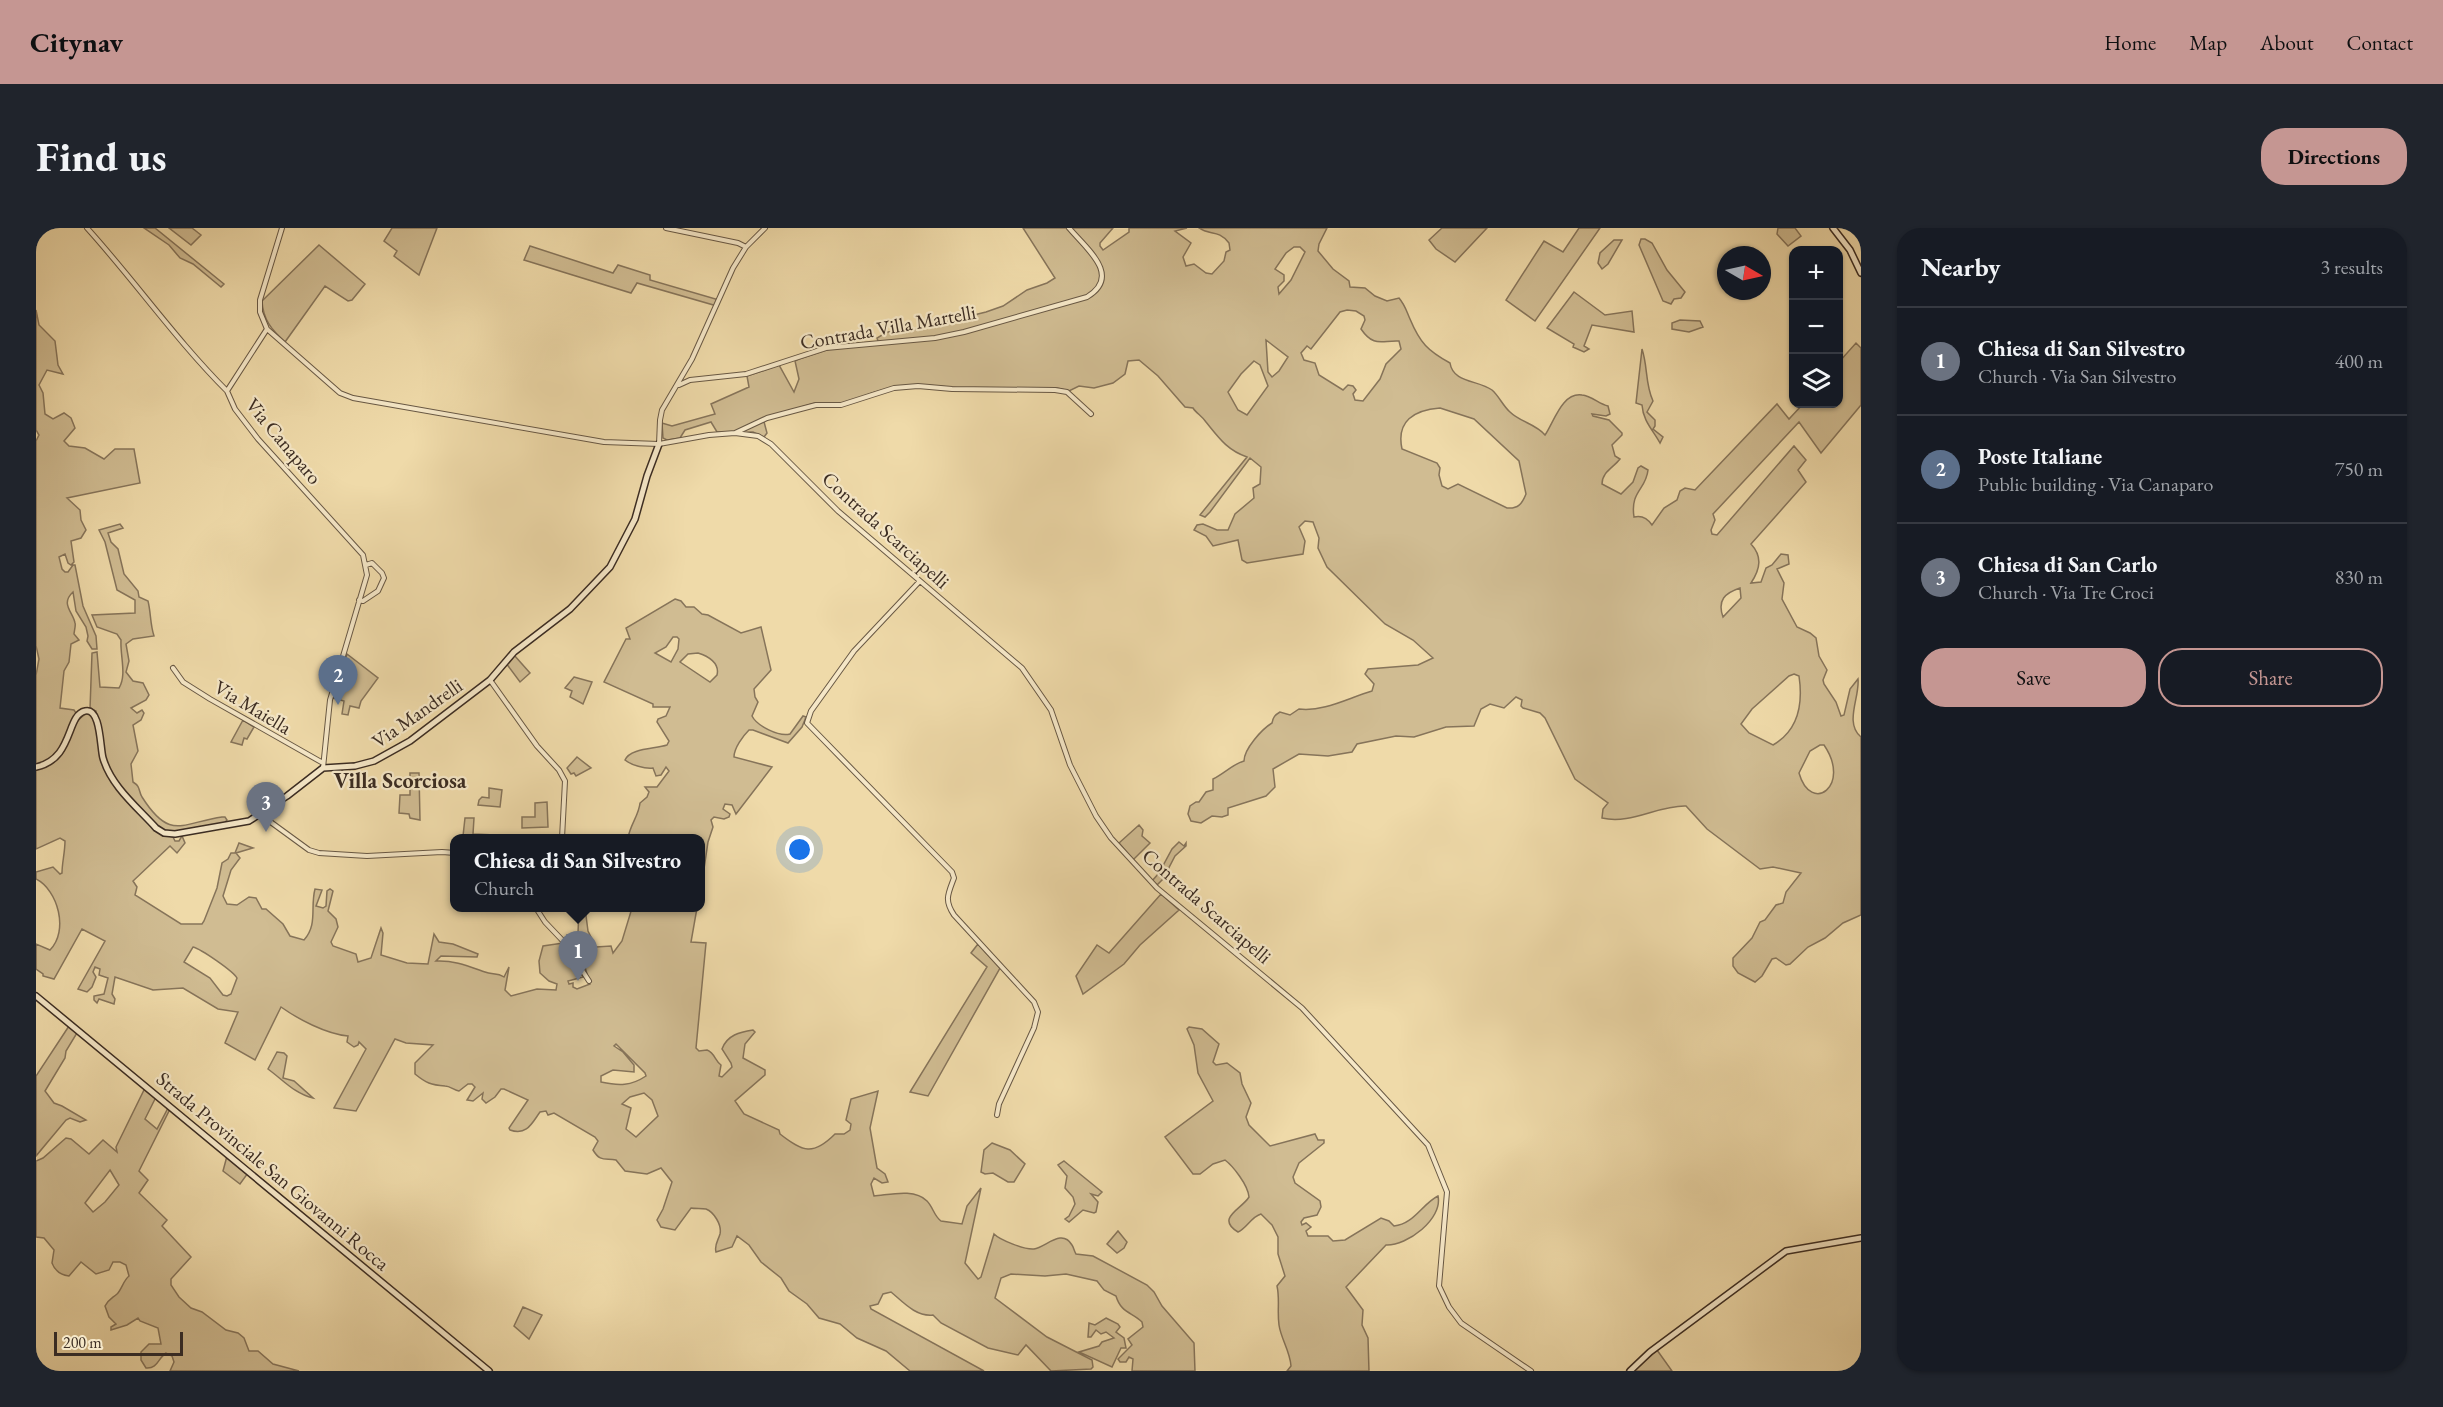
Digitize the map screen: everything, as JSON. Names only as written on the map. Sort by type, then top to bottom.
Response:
[{"type":"street","points":[[87,228],[192,356],[227,391]]},
{"type":"street","points":[[282,228],[260,300],[260,312],[267,329],[340,393],[353,398],[604,442],[659,444],[735,433],[767,418],[806,407],[853,403],[873,393],[918,386],[1067,392],[1091,414]]},
{"type":"street","points":[[666,228],[737,243],[746,247]]},
{"type":"street","points":[[659,444],[662,410],[679,385],[718,305],[733,268],[746,247],[765,228]]},
{"type":"street","name":"Contrada Villa Martelli","points":[[679,385],[690,380],[746,374],[826,348],[935,338],[964,332],[1087,297],[1098,291],[1103,276],[1097,261],[1069,228]]},
{"type":"street","points":[[1833,228],[1850,250],[1861,273]]},
{"type":"street","name":"Via Canaparo","points":[[267,329],[227,391],[235,409],[258,439],[363,555],[366,565],[372,563],[384,578],[378,591],[363,601],[359,600]]},
{"type":"street","name":"Contrada Scarciapelli","points":[[735,433],[758,436],[771,444],[838,511],[1022,668],[1051,710],[1070,765],[1102,826],[1147,878],[1198,924],[1302,1008],[1428,1145],[1447,1192],[1439,1286],[1449,1308],[1461,1323],[1530,1371]]},
{"type":"street","name":"Via Mandrelli","points":[[323,766],[355,766],[384,756],[424,731],[490,680],[514,652],[570,609],[610,567],[635,519],[659,444]]},
{"type":"street","points":[[36,767],[50,763],[57,758],[78,715],[90,711],[96,716],[103,758],[112,778],[156,828],[170,834],[188,832],[249,821],[261,814],[323,766],[330,700],[367,575],[366,565]]},
{"type":"street","points":[[919,582],[855,651],[811,711],[807,723],[952,872],[954,878],[947,895],[950,910],[1034,1002],[1038,1012],[1034,1028],[999,1104],[997,1115]]},
{"type":"street","name":"Via Maiella","points":[[173,668],[183,682],[323,766]]},
{"type":"street","points":[[490,680],[565,781],[562,834]]},
{"type":"street","points":[[261,814],[305,848],[320,854],[367,856],[450,853]]},
{"type":"street","points":[[539,912],[572,954],[589,981]]},
{"type":"street","name":"Strada Provinciale San Giovanni Rocca","points":[[36,996],[489,1371]]},
{"type":"street","points":[[1630,1371],[1650,1352],[1786,1251],[1861,1238]]},
{"type":"street","points":[[36,1367],[42,1371]]},
{"type":"shaded area","points":[[144,228],[155,228],[224,284],[221,287],[193,264],[180,258],[169,245]]},
{"type":"shaded area","points":[[169,228],[192,228],[201,235],[191,245]]},
{"type":"shaded area","points":[[392,228],[437,228],[419,275],[394,256],[397,251],[384,241]]},
{"type":"shaded area","points":[[1023,228],[1113,228],[1100,243],[1103,250],[1129,232],[1129,228],[1187,228],[1175,231],[1191,243],[1183,257],[1186,266],[1194,264],[1206,273],[1212,274],[1224,261],[1226,252],[1230,250],[1229,243],[1218,234],[1199,228],[1327,228],[1318,251],[1333,269],[1349,281],[1350,287],[1365,288],[1375,296],[1387,301],[1399,298],[1417,334],[1426,346],[1450,363],[1452,369],[1461,378],[1492,390],[1508,410],[1518,418],[1545,435],[1559,409],[1575,395],[1592,398],[1608,406],[1610,414],[1606,416],[1592,414],[1609,420],[1622,435],[1612,445],[1615,456],[1620,459],[1606,473],[1602,484],[1621,494],[1633,482],[1638,468],[1641,466],[1648,470],[1633,508],[1634,517],[1644,518],[1652,525],[1664,508],[1677,500],[1680,491],[1685,488],[1695,490],[1777,404],[1789,419],[1799,408],[1843,408],[1843,358],[1856,343],[1861,348],[1861,405],[1821,453],[1799,422],[1713,514],[1715,520],[1711,530],[1712,534],[1717,535],[1794,446],[1806,460],[1798,470],[1806,482],[1751,544],[1757,553],[1759,562],[1751,583],[1761,582],[1766,568],[1772,565],[1781,554],[1788,555],[1789,564],[1777,569],[1784,583],[1782,599],[1797,627],[1816,638],[1819,656],[1827,670],[1823,680],[1824,684],[1836,702],[1841,716],[1844,715],[1850,689],[1858,679],[1853,717],[1856,731],[1861,737],[1861,915],[1843,923],[1825,938],[1808,947],[1790,964],[1786,965],[1776,958],[1772,959],[1762,976],[1755,982],[1738,973],[1733,966],[1733,958],[1752,938],[1760,922],[1765,920],[1776,905],[1783,903],[1786,892],[1801,873],[1773,867],[1760,869],[1707,829],[1686,806],[1665,808],[1623,819],[1602,818],[1603,809],[1608,803],[1575,779],[1545,718],[1540,713],[1523,708],[1522,700],[1516,697],[1504,708],[1490,704],[1481,709],[1474,726],[1446,727],[1414,737],[1396,736],[1357,744],[1352,752],[1328,756],[1299,754],[1273,769],[1275,787],[1266,796],[1228,808],[1228,815],[1222,817],[1212,816],[1201,823],[1191,821],[1188,814],[1190,806],[1199,802],[1206,792],[1213,790],[1213,779],[1244,761],[1250,745],[1272,723],[1278,713],[1290,715],[1299,709],[1327,706],[1372,691],[1374,684],[1365,674],[1368,669],[1418,665],[1433,658],[1413,640],[1385,624],[1327,567],[1318,548],[1319,538],[1313,522],[1305,521],[1299,527],[1305,541],[1303,554],[1247,563],[1242,560],[1238,540],[1213,546],[1206,536],[1194,530],[1197,525],[1203,524],[1217,530],[1228,530],[1235,514],[1254,498],[1253,488],[1260,484],[1261,467],[1250,458],[1210,512],[1205,517],[1200,515],[1247,457],[1224,443],[1193,408],[1185,407],[1158,376],[1139,360],[1128,361],[1125,374],[1113,383],[1094,388],[1079,386],[1069,391],[1057,388],[971,389],[926,385],[890,388],[848,403],[815,403],[763,418],[767,433],[764,437],[753,432],[717,432],[711,422],[685,430],[680,438],[667,440],[663,438],[662,423],[672,426],[715,414],[711,404],[749,387],[747,376],[779,365],[794,392],[799,379],[795,361],[799,359],[830,349],[879,344],[877,338],[887,332],[909,331],[986,312],[1003,306],[1027,290],[1055,278]],"holes":[[[1294,247],[1300,247],[1305,252],[1291,280],[1279,294],[1278,287],[1284,281],[1284,275],[1275,269],[1286,253]],[[1356,311],[1364,316],[1365,320],[1361,329],[1374,341],[1399,341],[1401,349],[1386,364],[1380,379],[1363,401],[1355,400],[1353,394],[1356,390],[1353,386],[1348,385],[1343,390],[1319,375],[1315,363],[1304,360],[1301,353],[1307,346],[1311,349],[1340,312]],[[1266,340],[1288,357],[1272,377],[1268,372]],[[1254,361],[1260,365],[1268,386],[1247,415],[1238,410],[1228,392]],[[1440,408],[1474,419],[1519,461],[1526,494],[1517,507],[1507,508],[1458,484],[1448,489],[1442,486],[1440,468],[1437,463],[1402,449],[1401,439],[1405,424],[1415,414]],[[1740,588],[1741,598],[1723,617],[1721,606],[1724,598],[1730,592]],[[1794,674],[1799,676],[1800,696],[1797,715],[1789,732],[1773,745],[1749,733],[1741,724],[1752,709]],[[1824,745],[1831,760],[1834,773],[1832,783],[1820,793],[1812,792],[1805,786],[1799,773],[1810,751]]]},
{"type":"shaded area","points":[[1442,228],[1487,228],[1455,262],[1436,249],[1429,240]]},
{"type":"shaded area","points":[[1579,228],[1600,228],[1535,321],[1506,300],[1544,241],[1563,252]]},
{"type":"shaded area","points":[[1778,228],[1795,228],[1801,236],[1788,246],[1777,234]]},
{"type":"shaded area","points":[[1641,239],[1652,243],[1667,270],[1685,292],[1681,298],[1674,299],[1671,304],[1663,301],[1639,245]]},
{"type":"shaded area","points":[[1614,240],[1622,240],[1608,264],[1602,269],[1598,263],[1600,253]]},
{"type":"shaded area","points":[[319,245],[365,284],[352,300],[348,301],[325,286],[285,342],[269,324],[264,314],[262,301]]},
{"type":"shaded area","points":[[530,246],[613,273],[618,265],[650,275],[650,280],[719,300],[717,306],[637,283],[631,293],[524,260]]},
{"type":"shaded area","points":[[1574,292],[1605,315],[1632,311],[1634,332],[1592,325],[1584,346],[1589,349],[1584,352],[1573,347],[1574,344],[1547,328]]},
{"type":"shaded area","points":[[36,310],[39,325],[55,341],[58,365],[63,374],[47,370],[39,385],[43,393],[45,414],[53,419],[64,413],[71,418],[75,428],[64,441],[69,446],[85,448],[104,459],[115,449],[134,449],[140,483],[67,498],[80,510],[81,520],[86,530],[81,538],[71,541],[74,562],[71,565],[65,554],[59,557],[65,572],[75,565],[83,606],[96,636],[97,649],[92,649],[87,641],[86,627],[76,611],[73,592],[67,604],[74,619],[74,634],[79,640],[71,644],[69,662],[64,671],[60,708],[74,710],[76,713],[57,754],[52,760],[36,765],[36,675],[39,659],[36,646],[36,441],[39,435],[36,430]]},
{"type":"shaded area","points":[[1680,320],[1700,321],[1703,327],[1689,332],[1672,329],[1672,323]]},
{"type":"shaded area","points":[[1642,349],[1653,401],[1647,412],[1655,420],[1653,429],[1663,437],[1660,443],[1646,421],[1642,405],[1636,403]]},
{"type":"shaded area","points":[[120,524],[123,528],[108,533],[111,542],[118,549],[124,574],[138,591],[139,597],[148,601],[154,636],[133,639],[126,644],[129,661],[126,672],[133,681],[143,683],[149,695],[146,700],[131,708],[137,713],[142,710],[144,713],[141,720],[133,725],[138,751],[131,764],[133,782],[152,811],[169,824],[186,825],[225,817],[227,820],[224,824],[180,832],[162,829],[117,783],[105,758],[96,711],[90,709],[92,653],[97,652],[100,687],[119,688],[123,677],[121,640],[117,634],[97,627],[92,615],[135,613],[135,600],[117,590],[105,542],[99,530]]},
{"type":"shaded area","points":[[675,599],[681,601],[686,607],[694,607],[702,614],[741,633],[761,627],[771,670],[754,689],[758,702],[752,716],[763,727],[785,734],[790,734],[803,716],[806,717],[802,727],[788,743],[753,730],[749,730],[739,742],[734,757],[772,767],[736,814],[732,805],[725,804],[723,809],[730,814],[729,817],[724,819],[714,817],[711,820],[713,827],[705,862],[705,834],[629,834],[640,803],[649,792],[645,787],[657,787],[669,771],[666,767],[661,775],[656,776],[653,768],[631,764],[625,760],[637,751],[667,745],[669,741],[657,722],[658,719],[666,716],[670,707],[653,707],[653,704],[604,682],[626,639],[630,639],[626,628]],"holes":[[[673,637],[679,639],[678,649],[671,662],[655,653],[666,647]],[[698,653],[709,658],[717,667],[717,675],[710,682],[680,662],[688,654]]]},
{"type":"shaded area","points":[[347,654],[378,678],[361,701],[359,708],[350,706],[348,715],[342,714],[344,701],[333,698]]},
{"type":"shaded area","points":[[514,655],[530,673],[520,682],[506,663]]},
{"type":"shaded area","points":[[574,677],[592,682],[583,704],[570,697],[572,691],[565,688]]},
{"type":"shaded area","points":[[87,713],[92,714],[112,782],[165,835],[173,837],[175,841],[179,841],[182,836],[185,843],[177,853],[170,846],[133,881],[137,887],[135,895],[181,924],[202,924],[217,888],[222,863],[231,853],[235,853],[239,843],[253,848],[236,853],[240,858],[231,870],[223,896],[227,904],[237,905],[249,897],[256,898],[262,909],[266,909],[283,924],[290,936],[304,940],[311,928],[315,889],[322,890],[316,906],[323,908],[326,906],[327,891],[330,889],[333,891],[328,911],[336,919],[338,927],[331,942],[333,946],[356,954],[358,962],[371,958],[381,928],[383,933],[381,955],[407,963],[428,964],[434,934],[439,942],[453,944],[478,954],[477,957],[441,956],[436,961],[455,962],[504,977],[509,967],[505,990],[511,996],[537,989],[556,990],[557,984],[549,981],[540,973],[539,961],[543,946],[563,943],[583,977],[568,981],[569,984],[573,983],[573,987],[577,989],[590,984],[585,967],[575,952],[577,944],[566,939],[567,935],[575,936],[578,933],[579,912],[586,912],[588,931],[596,947],[611,946],[613,953],[622,941],[631,912],[696,912],[691,942],[706,943],[696,1048],[699,1051],[707,1050],[712,1053],[721,1065],[719,1076],[722,1077],[732,1067],[722,1049],[724,1044],[739,1033],[753,1030],[755,1032],[745,1044],[743,1058],[765,1070],[765,1075],[735,1101],[744,1114],[779,1130],[780,1134],[795,1145],[808,1149],[814,1148],[835,1134],[844,1134],[850,1130],[851,1124],[846,1120],[851,1099],[878,1091],[870,1128],[877,1168],[885,1174],[888,1182],[882,1183],[874,1178],[871,1184],[874,1196],[908,1193],[922,1197],[941,1221],[962,1224],[967,1206],[981,1188],[965,1263],[978,1279],[981,1277],[994,1234],[1013,1244],[1030,1249],[1039,1248],[1059,1238],[1064,1238],[1072,1245],[1076,1254],[1093,1256],[1147,1285],[1154,1292],[1162,1306],[1194,1343],[1195,1371],[1132,1371],[1133,1359],[1129,1357],[1126,1362],[1120,1362],[1118,1359],[1132,1345],[1128,1339],[1143,1327],[1142,1322],[1124,1309],[1116,1296],[1104,1290],[1097,1281],[1066,1274],[1045,1276],[1011,1274],[1001,1278],[995,1298],[1047,1337],[1092,1360],[1091,1369],[1051,1371],[1026,1345],[1018,1355],[988,1348],[941,1323],[933,1315],[915,1311],[891,1292],[883,1294],[878,1304],[870,1306],[871,1309],[984,1371],[910,1371],[886,1351],[857,1338],[840,1324],[819,1318],[807,1304],[789,1291],[781,1278],[761,1262],[749,1245],[737,1236],[732,1247],[716,1252],[720,1227],[717,1219],[709,1211],[691,1208],[675,1230],[661,1227],[657,1220],[672,1182],[661,1168],[647,1174],[625,1171],[616,1160],[603,1159],[596,1154],[593,1150],[598,1141],[595,1137],[554,1113],[548,1115],[546,1111],[540,1112],[525,1130],[510,1130],[509,1128],[528,1100],[504,1089],[501,1089],[486,1103],[482,1099],[483,1093],[473,1101],[467,1100],[475,1087],[472,1084],[468,1084],[459,1091],[422,1080],[415,1074],[415,1063],[433,1045],[406,1043],[395,1039],[356,1111],[334,1108],[366,1049],[359,1042],[354,1047],[347,1042],[348,1036],[313,1025],[281,1007],[255,1060],[225,1043],[238,1012],[218,1009],[183,988],[153,990],[115,977],[112,994],[115,999],[114,1004],[99,999],[97,1003],[94,996],[104,994],[108,978],[99,975],[100,969],[95,967],[93,972],[96,977],[87,992],[78,989],[105,941],[82,929],[54,979],[43,976],[36,969],[36,944],[50,950],[56,942],[60,922],[55,901],[44,884],[36,879],[36,872],[53,867],[60,874],[62,873],[65,841],[60,838],[36,849],[36,769],[58,759],[74,727]],"holes":[[[193,947],[230,970],[237,978],[231,994],[223,995],[210,978],[184,962]],[[616,1044],[645,1073],[646,1076],[625,1084],[601,1082],[601,1076],[613,1070],[634,1072],[634,1065],[623,1052],[614,1046]],[[644,1093],[652,1100],[658,1116],[636,1137],[626,1129],[631,1108],[622,1104],[630,1097]]]},
{"type":"shaded area","points":[[243,720],[254,727],[247,739],[244,738],[242,745],[231,742]]},
{"type":"shaded area","points":[[577,757],[591,768],[576,776],[574,773],[571,774],[567,768]]},
{"type":"shaded area","points":[[410,773],[419,773],[420,820],[410,818],[409,814],[399,813],[400,795],[410,795]]},
{"type":"shaded area","points":[[489,788],[502,790],[500,807],[478,805],[482,797],[489,798]]},
{"type":"shaded area","points":[[547,802],[548,827],[522,828],[522,817],[535,817],[535,803]]},
{"type":"shaded area","points":[[465,818],[474,818],[473,834],[463,834]]},
{"type":"shaded area","points":[[1139,825],[1143,830],[1142,836],[1150,843],[1133,860],[1119,843]]},
{"type":"shaded area","points":[[1179,842],[1184,846],[1186,843],[1186,846],[1175,856],[1163,879],[1157,885],[1152,881]]},
{"type":"shaded area","points":[[1161,894],[1179,910],[1140,945],[1124,964],[1083,994],[1076,976],[1097,945],[1109,953]]},
{"type":"shaded area","points":[[978,944],[1000,968],[928,1096],[910,1092],[987,967],[971,953]]},
{"type":"shaded area","points":[[69,1026],[77,1033],[45,1091],[54,1103],[86,1120],[80,1122],[70,1118],[66,1120],[36,1156],[36,1076]]},
{"type":"shaded area","points":[[1189,1027],[1202,1029],[1219,1044],[1213,1062],[1216,1065],[1227,1063],[1240,1073],[1242,1084],[1251,1103],[1246,1117],[1249,1125],[1270,1146],[1315,1134],[1318,1140],[1324,1140],[1324,1143],[1299,1163],[1293,1177],[1295,1183],[1320,1201],[1321,1207],[1317,1215],[1304,1218],[1301,1222],[1302,1225],[1306,1223],[1311,1227],[1306,1231],[1308,1236],[1328,1236],[1333,1241],[1345,1240],[1381,1218],[1394,1226],[1401,1224],[1407,1222],[1438,1196],[1435,1214],[1422,1230],[1404,1241],[1386,1245],[1346,1287],[1363,1310],[1362,1325],[1368,1338],[1369,1371],[1287,1371],[1291,1366],[1279,1325],[1277,1286],[1285,1276],[1278,1254],[1278,1237],[1272,1225],[1261,1214],[1238,1232],[1229,1222],[1230,1218],[1249,1197],[1240,1176],[1225,1160],[1213,1164],[1200,1174],[1193,1174],[1165,1137],[1213,1101],[1198,1073],[1194,1045],[1187,1029]]},
{"type":"shaded area","points":[[277,1052],[287,1056],[283,1078],[294,1081],[313,1098],[295,1090],[268,1069]]},
{"type":"shaded area","points":[[145,1088],[156,1097],[145,1119],[157,1129],[168,1108],[170,1109],[139,1171],[148,1180],[139,1193],[167,1220],[162,1226],[191,1257],[171,1279],[171,1285],[179,1297],[191,1308],[202,1312],[226,1330],[238,1333],[244,1338],[249,1351],[258,1351],[273,1364],[299,1371],[170,1371],[174,1362],[172,1356],[166,1353],[153,1367],[146,1368],[141,1360],[141,1352],[149,1344],[161,1344],[158,1328],[138,1318],[127,1325],[111,1330],[111,1327],[116,1324],[109,1317],[105,1306],[119,1292],[129,1276],[126,1265],[113,1262],[109,1270],[96,1274],[81,1262],[69,1276],[61,1274],[55,1268],[52,1263],[54,1250],[44,1238],[36,1237],[36,1161],[43,1158],[66,1138],[71,1139],[89,1154],[103,1140],[117,1152],[116,1147]],"holes":[[[110,1170],[119,1185],[93,1212],[85,1203]]]},
{"type":"shaded area","points":[[992,1143],[1010,1150],[1025,1164],[1014,1182],[1008,1182],[993,1173],[981,1172],[984,1150]]},
{"type":"shaded area","points":[[227,1156],[248,1173],[240,1184],[223,1171]]},
{"type":"shaded area","points":[[1064,1161],[1102,1192],[1098,1196],[1091,1194],[1098,1202],[1096,1212],[1083,1210],[1069,1222],[1065,1219],[1075,1204],[1073,1197],[1065,1188],[1067,1176],[1058,1165]]},
{"type":"shaded area","points":[[1118,1231],[1127,1242],[1124,1248],[1117,1253],[1107,1244]]},
{"type":"shaded area","points":[[523,1307],[542,1315],[529,1339],[514,1326]]},
{"type":"shaded area","points":[[1106,1318],[1120,1327],[1116,1332],[1124,1338],[1126,1348],[1121,1348],[1112,1367],[1079,1352],[1099,1346],[1102,1342],[1114,1338],[1106,1332],[1101,1334],[1096,1330],[1091,1337],[1088,1337],[1089,1323],[1095,1325]]},
{"type":"shaded area","points":[[1657,1350],[1672,1371],[1633,1371]]},
{"type":"place","name":"Poste Italiane","points":[[338,705]]},
{"type":"place","name":"Chiesa di San Carlo","points":[[266,832]]},
{"type":"place","name":"Chiesa di San Silvestro","points":[[578,981]]},
{"type":"district","name":"Villa Scorciosa","points":[[400,780]]}]
